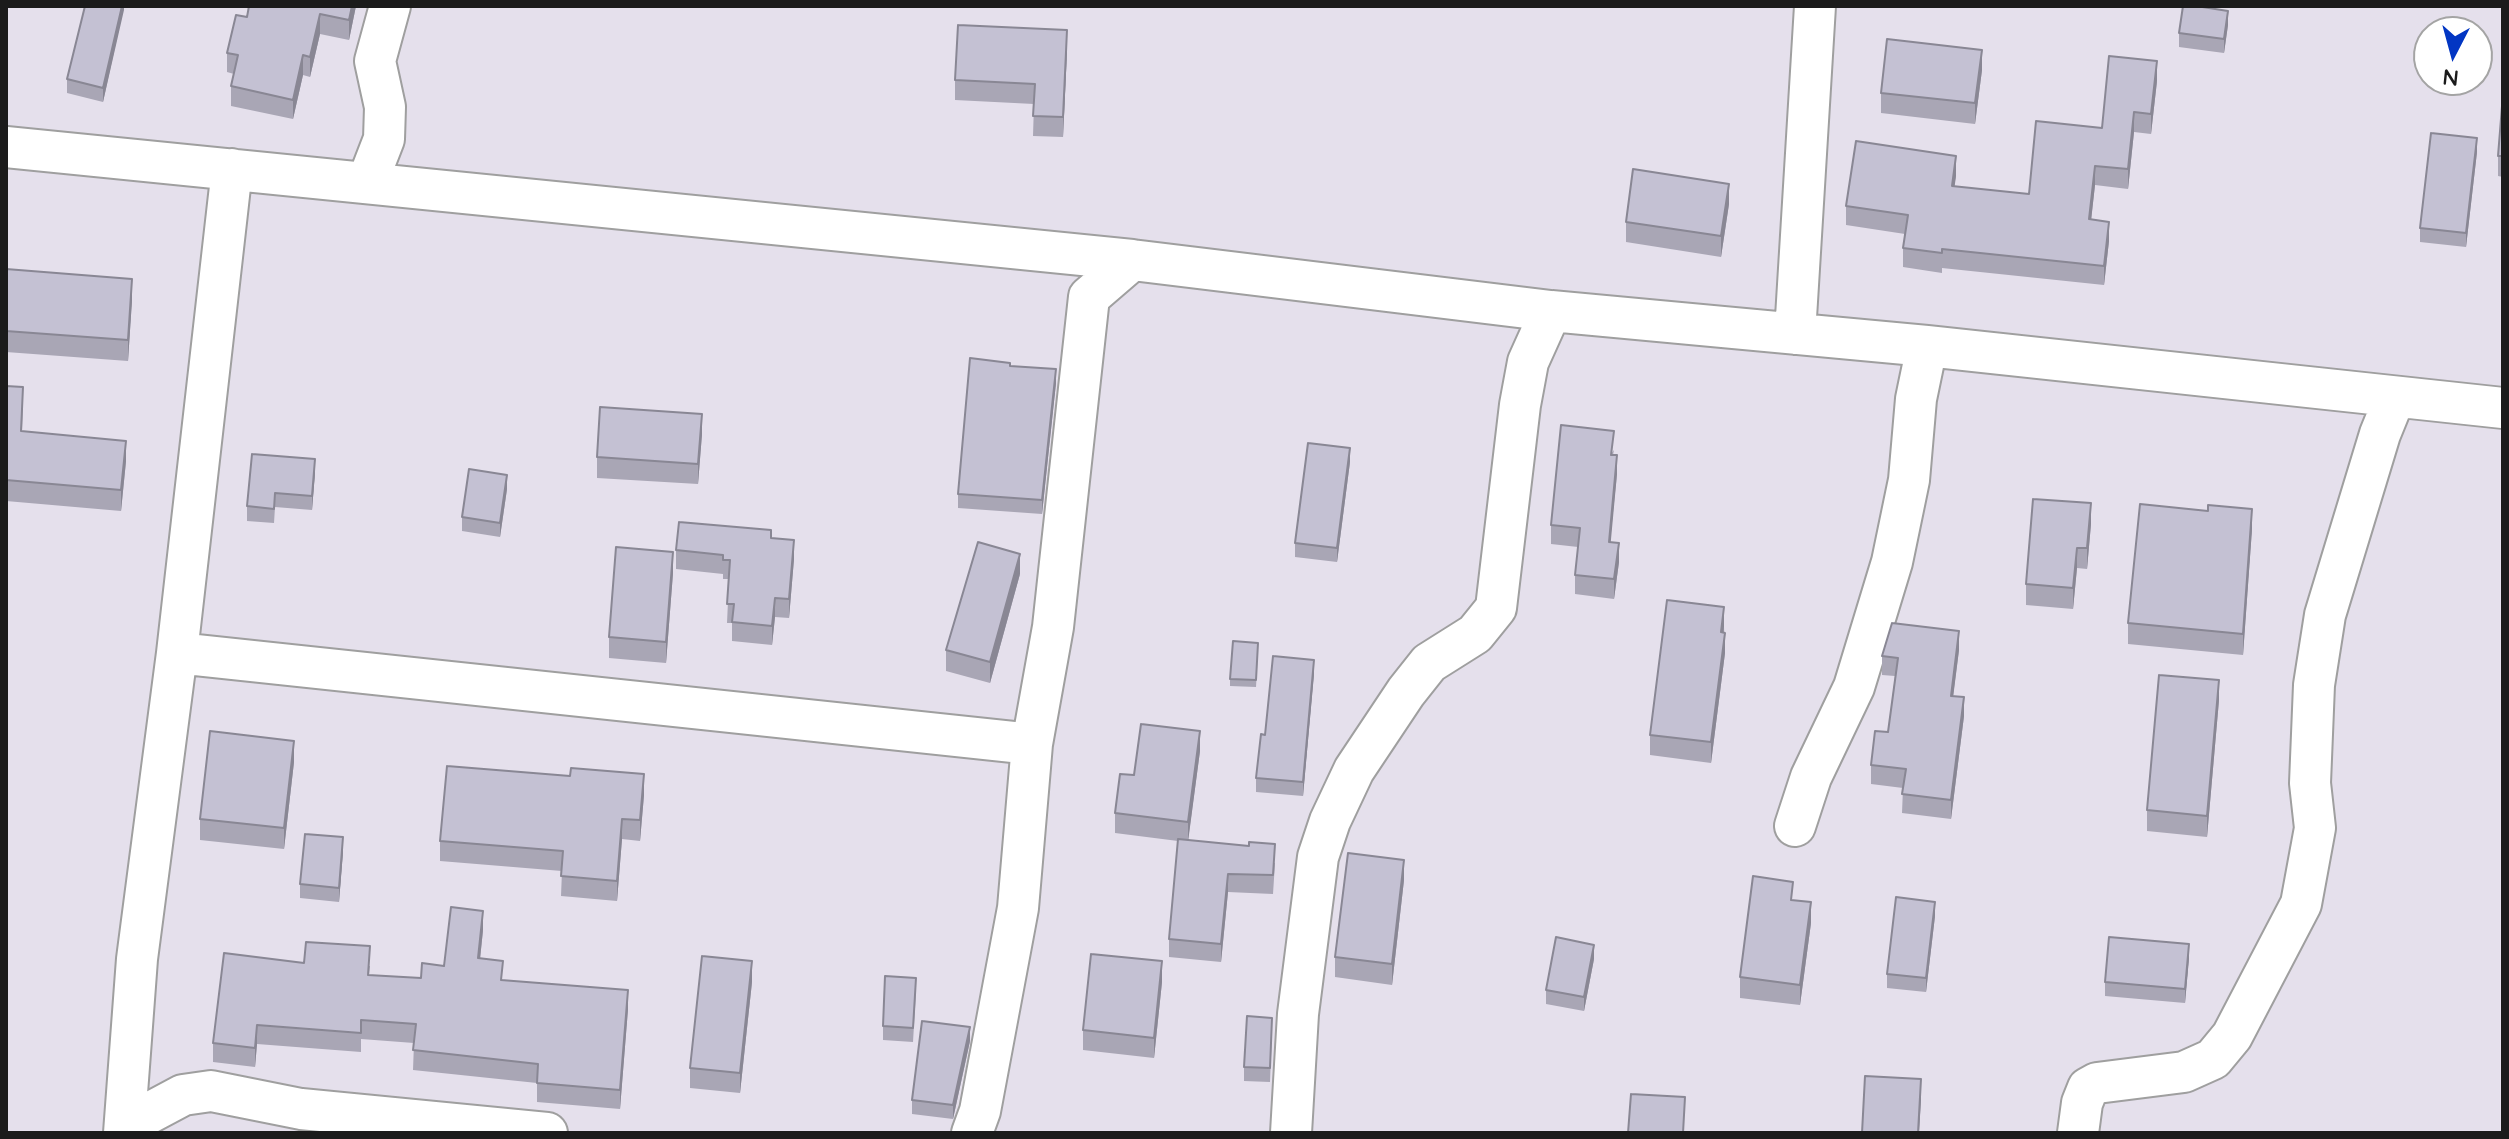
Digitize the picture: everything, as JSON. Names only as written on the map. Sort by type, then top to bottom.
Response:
[{"type":"street","points":[[367,183],[384,139],[385,107],[375,61],[390,6]]},
{"type":"street","points":[[1795,334],[1815,6]]},
{"type":"street","points":[[6,147],[1132,260],[1551,311],[1927,346],[2503,408]]},
{"type":"street","points":[[125,1130],[137,959],[177,653],[232,169]]},
{"type":"street","points":[[972,1133],[980,1111],[1018,908],[1032,744],[1053,627],[1089,297],[1132,260]]},
{"type":"street","points":[[1291,1133],[1298,1014],[1318,857],[1330,821],[1354,770],[1406,692],[1429,663],[1475,634],[1496,608],[1520,405],[1528,362],[1551,311]]},
{"type":"street","points":[[1795,826],[1811,777],[1854,687],[1892,562],[1909,480],[1916,399],[1927,346]]},
{"type":"street","points":[[2078,1133],[2082,1103],[2088,1088],[2097,1083],[2184,1072],[2213,1059],[2232,1036],[2301,904],[2315,828],[2310,783],[2314,685],[2325,615],[2380,434],[2395,397]]},
{"type":"street","points":[[177,653],[1032,744]]},
{"type":"street","points":[[125,1130],[183,1095],[211,1091],[301,1109],[547,1133]]},
{"type":"building","points":[[85,6],[122,6],[103,88],[67,79]]},
{"type":"building","points":[[249,6],[352,6],[349,20],[320,14],[310,57],[303,55],[293,100],[231,86],[238,55],[227,53],[236,15],[247,17]]},
{"type":"building","points":[[2183,6],[2228,11],[2224,39],[2179,33]]},
{"type":"building","points":[[958,25],[1067,30],[1063,117],[1033,116],[1035,84],[955,80]]},
{"type":"building","points":[[1887,39],[1982,50],[1975,103],[1881,93]]},
{"type":"building","points":[[2109,56],[2157,61],[2151,114],[2134,112],[2128,169],[2095,166],[2089,219],[2109,222],[2104,266],[1942,249],[1942,253],[1903,248],[1908,215],[1846,206],[1856,141],[1956,156],[1952,186],[2029,194],[2036,121],[2102,128]]},
{"type":"building","points":[[2502,106],[2503,156],[2498,156]]},
{"type":"building","points":[[2431,133],[2477,138],[2466,233],[2420,228]]},
{"type":"building","points":[[1633,169],[1729,184],[1721,236],[1626,222]]},
{"type":"building","points":[[6,269],[132,279],[128,340],[6,331]]},
{"type":"building","points":[[970,358],[1010,363],[1010,366],[1056,369],[1042,500],[958,494]]},
{"type":"building","points":[[6,386],[23,387],[21,431],[126,441],[121,490],[6,480]]},
{"type":"building","points":[[600,407],[702,414],[698,464],[597,457]]},
{"type":"building","points":[[1561,425],[1614,431],[1611,455],[1617,455],[1609,542],[1619,543],[1614,579],[1575,575],[1580,528],[1551,525]]},
{"type":"building","points":[[1308,443],[1350,448],[1337,548],[1295,543]]},
{"type":"building","points":[[252,454],[315,459],[312,496],[275,493],[274,509],[247,506]]},
{"type":"building","points":[[469,469],[507,475],[500,523],[462,517]]},
{"type":"building","points":[[2033,499],[2091,503],[2087,548],[2077,548],[2073,588],[2026,584]]},
{"type":"building","points":[[2140,504],[2208,511],[2208,505],[2252,509],[2243,634],[2128,623]]},
{"type":"building","points":[[679,522],[771,530],[771,538],[794,540],[789,599],[775,598],[772,626],[732,622],[734,604],[727,604],[730,560],[723,560],[723,555],[676,550]]},
{"type":"building","points":[[978,542],[1020,554],[990,662],[946,650]]},
{"type":"building","points":[[616,547],[673,552],[666,642],[609,637]]},
{"type":"building","points":[[1667,600],[1724,607],[1721,632],[1725,633],[1711,742],[1650,735]]},
{"type":"building","points":[[1892,623],[1959,631],[1951,696],[1964,697],[1951,800],[1902,794],[1906,769],[1871,765],[1875,731],[1888,732],[1898,658],[1882,656]]},
{"type":"building","points":[[1233,641],[1258,643],[1256,680],[1230,679]]},
{"type":"building","points":[[1273,656],[1314,660],[1303,782],[1256,778],[1261,734],[1265,735]]},
{"type":"building","points":[[2159,675],[2219,680],[2207,816],[2147,810]]},
{"type":"building","points":[[1141,724],[1200,731],[1188,822],[1115,813],[1120,774],[1134,775]]},
{"type":"building","points":[[210,731],[294,741],[284,828],[200,819]]},
{"type":"building","points":[[447,766],[570,776],[571,768],[644,774],[640,820],[622,819],[617,881],[561,876],[563,851],[440,841]]},
{"type":"building","points":[[305,834],[343,837],[339,888],[300,884]]},
{"type":"building","points":[[1178,839],[1249,846],[1249,842],[1275,844],[1273,875],[1228,874],[1221,944],[1169,939]]},
{"type":"building","points":[[1348,853],[1404,860],[1392,964],[1335,957]]},
{"type":"building","points":[[1753,876],[1793,882],[1791,900],[1811,902],[1800,985],[1740,977]]},
{"type":"building","points":[[1896,897],[1935,902],[1926,978],[1887,974]]},
{"type":"building","points":[[451,907],[483,911],[478,958],[503,961],[501,980],[628,990],[620,1090],[537,1083],[538,1064],[413,1050],[416,1024],[361,1020],[361,1033],[257,1025],[255,1048],[213,1043],[224,953],[304,963],[306,942],[370,946],[368,975],[421,978],[422,963],[444,966]]},
{"type":"building","points":[[1556,937],[1594,945],[1584,997],[1546,990]]},
{"type":"building","points":[[2109,937],[2189,944],[2185,989],[2105,982]]},
{"type":"building","points":[[1091,954],[1162,961],[1154,1038],[1083,1030]]},
{"type":"building","points":[[702,956],[752,961],[740,1073],[690,1068]]},
{"type":"building","points":[[885,976],[916,978],[913,1028],[883,1026]]},
{"type":"building","points":[[1247,1016],[1272,1018],[1270,1068],[1244,1067]]},
{"type":"building","points":[[922,1021],[970,1027],[953,1105],[912,1100]]},
{"type":"building","points":[[1865,1076],[1921,1079],[1918,1133],[1862,1133]]},
{"type":"building","points":[[1631,1094],[1685,1097],[1683,1133],[1628,1133]]}]
